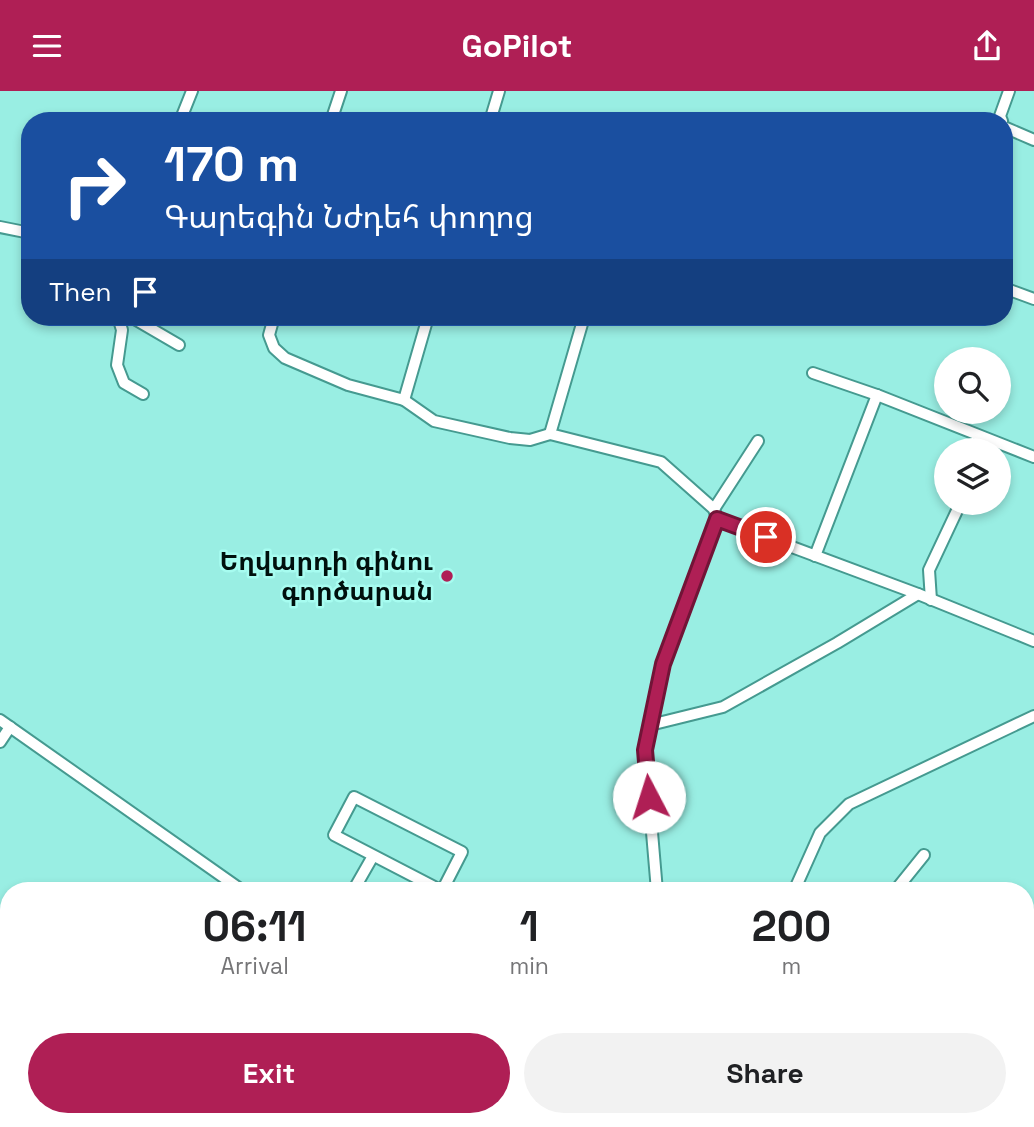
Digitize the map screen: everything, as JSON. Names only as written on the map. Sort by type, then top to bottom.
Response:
[{"type":"street","points":[[184,112],[192,91]]},
{"type":"street","points":[[334,112],[341,91]]},
{"type":"street","points":[[493,112],[499,91]]},
{"type":"street","points":[[1001,112],[1009,91]]},
{"type":"street","points":[[1013,131],[1034,140]]},
{"type":"street","points":[[0,227],[21,231]]},
{"type":"street","points":[[1013,291],[1034,299]]},
{"type":"street","points":[[121,326],[117,365],[124,383],[143,394]]},
{"type":"street","points":[[146,326],[179,345]]},
{"type":"street","points":[[272,326],[269,335],[274,348],[285,358],[348,384],[404,400],[434,421],[510,438],[530,440],[550,434],[661,462],[716,514],[815,556],[1034,641]]},
{"type":"street","points":[[404,400],[425,326]]},
{"type":"street","points":[[550,434],[581,326]]},
{"type":"street","points":[[813,373],[877,395],[984,438]]},
{"type":"street","points":[[815,556],[877,395]]},
{"type":"street","points":[[656,882],[645,750],[663,664],[716,514],[758,441]]},
{"type":"street","points":[[1011,448],[1034,457]]},
{"type":"street","points":[[931,600],[929,570],[955,515]]},
{"type":"street","points":[[650,725],[723,707],[918,594]]},
{"type":"street","points":[[798,882],[820,833],[849,804],[1034,716]]},
{"type":"street","points":[[0,720],[230,882]]},
{"type":"street","points":[[0,742],[10,727]]},
{"type":"street","points":[[424,882],[334,835],[354,797],[462,852],[447,882]]},
{"type":"street","points":[[902,882],[924,855]]},
{"type":"street","points":[[359,882],[373,856]]},
{"type":"place","name":"Եղվարդի գինու գործարան","points":[[447,576]]},
{"type":"route","points":[[649,797],[645,750],[663,664],[717,519],[766,537]]}]
